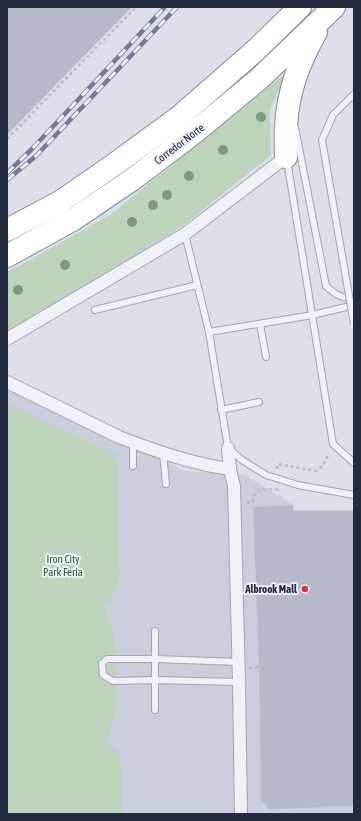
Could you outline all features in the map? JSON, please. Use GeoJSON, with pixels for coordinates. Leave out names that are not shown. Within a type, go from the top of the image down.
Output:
{"type":"FeatureCollection","features":[{"type":"Feature","properties":{"kind":"highway","name":"Corredor Norte"},"geometry":{"type":"LineString","coordinates":[[7,230],[60,202],[178,118],[257,49],[300,7]]}},
{"type":"Feature","properties":{"kind":"highway","name":"Corredor Norte"},"geometry":{"type":"LineString","coordinates":[[7,256],[80,214],[133,178],[195,132],[259,79],[330,11]]}},
{"type":"Feature","properties":{"kind":"highway"},"geometry":{"type":"LineString","coordinates":[[286,157],[286,127],[289,97],[297,71],[310,44],[330,11]]}},
{"type":"Feature","properties":{"kind":"street"},"geometry":{"type":"LineString","coordinates":[[7,339],[184,234],[286,157]]}},
{"type":"Feature","properties":{"kind":"street"},"geometry":{"type":"LineString","coordinates":[[7,382],[133,443],[199,463],[230,469]]}},
{"type":"Feature","properties":{"kind":"street"},"geometry":{"type":"LineString","coordinates":[[228,448],[230,469],[234,486],[239,662],[241,814]]}},
{"type":"Feature","properties":{"kind":"lane"},"geometry":{"type":"LineString","coordinates":[[354,94],[333,116],[322,140],[354,324]]}},
{"type":"Feature","properties":{"kind":"lane"},"geometry":{"type":"LineString","coordinates":[[289,97],[326,286],[341,297],[354,300]]}},
{"type":"Feature","properties":{"kind":"lane"},"geometry":{"type":"LineString","coordinates":[[286,157],[333,444],[354,463]]}},
{"type":"Feature","properties":{"kind":"lane"},"geometry":{"type":"LineString","coordinates":[[184,234],[209,332],[228,448],[242,460],[266,475],[298,485],[354,496]]}},
{"type":"Feature","properties":{"kind":"lane"},"geometry":{"type":"LineString","coordinates":[[95,310],[197,285]]}},
{"type":"Feature","properties":{"kind":"lane"},"geometry":{"type":"LineString","coordinates":[[209,332],[313,315],[354,305]]}},
{"type":"Feature","properties":{"kind":"lane"},"geometry":{"type":"LineString","coordinates":[[260,324],[266,357]]}},
{"type":"Feature","properties":{"kind":"lane"},"geometry":{"type":"LineString","coordinates":[[221,410],[259,402]]}},
{"type":"Feature","properties":{"kind":"lane"},"geometry":{"type":"LineString","coordinates":[[133,443],[133,466]]}},
{"type":"Feature","properties":{"kind":"lane"},"geometry":{"type":"LineString","coordinates":[[163,453],[166,484]]}},
{"type":"Feature","properties":{"kind":"lane"},"geometry":{"type":"LineString","coordinates":[[155,631],[155,710]]}},
{"type":"Feature","properties":{"kind":"lane"},"geometry":{"type":"LineString","coordinates":[[239,662],[107,659],[102,663],[102,675],[113,681],[155,680],[239,682]]}},
{"type":"Feature","properties":{"kind":"path"},"geometry":{"type":"LineString","coordinates":[[7,139],[136,7]]}},
{"type":"Feature","properties":{"kind":"path"},"geometry":{"type":"LineString","coordinates":[[273,489],[278,464],[316,471],[320,469],[326,461],[333,444]]}},
{"type":"Feature","properties":{"kind":"path"},"geometry":{"type":"LineString","coordinates":[[234,503],[253,502],[255,493],[261,490],[280,490]]}},
{"type":"Feature","properties":{"kind":"shaded area","name":"Albrook Mall"},"geometry":{"type":"Polygon","coordinates":[[[7,382],[133,443],[184,471],[245,475],[293,505],[294,510],[354,510],[354,814],[7,814],[7,382]]]}},
{"type":"Feature","properties":{"kind":"green space"},"geometry":{"type":"Polygon","coordinates":[[[287,72],[270,109],[271,155],[183,226],[87,285],[7,331],[7,272],[110,215],[287,72]]]}},
{"type":"Feature","properties":{"kind":"green space","name":"Iron City Park Feria"},"geometry":{"type":"Polygon","coordinates":[[[7,404],[117,455],[119,582],[110,600],[103,605],[112,629],[116,654],[116,707],[106,744],[115,749],[122,768],[122,814],[7,814],[7,404]]]}},
{"type":"Feature","properties":{"kind":"building"},"geometry":{"type":"Polygon","coordinates":[[[7,7],[132,7],[7,135],[7,7]]]}},
{"type":"Feature","properties":{"kind":"building","name":"Albrook Mall"},"geometry":{"type":"Polygon","coordinates":[[[293,505],[293,511],[354,511],[354,806],[269,809],[261,799],[259,667],[253,507],[293,505]]]}},
{"type":"Feature","properties":{"kind":"railway"},"geometry":{"type":"LineString","coordinates":[[7,173],[30,151],[165,7]]}},
{"type":"Feature","properties":{"kind":"railway"},"geometry":{"type":"LineString","coordinates":[[7,180],[36,156],[177,7]]}},
{"type":"Feature","properties":{"kind":"place","name":"Albrook Mall"},"geometry":{"type":"Point","coordinates":[305,589]}}]}
